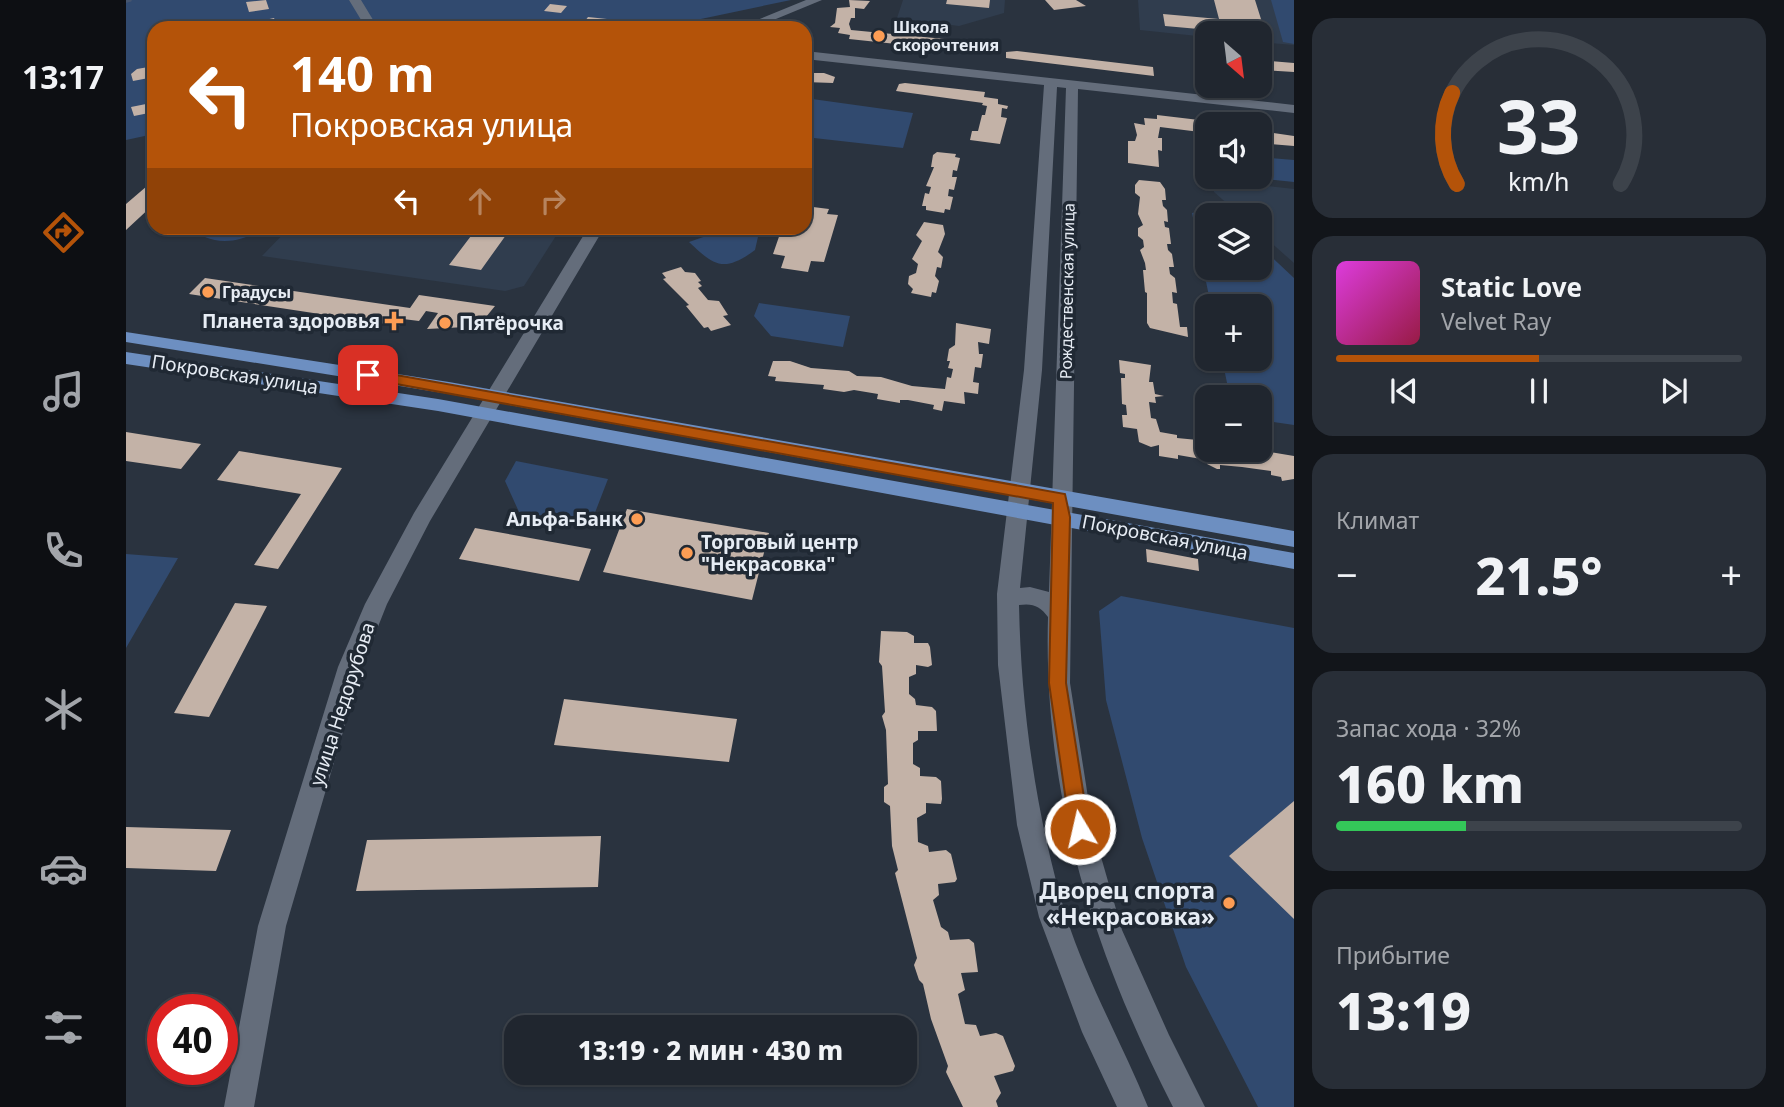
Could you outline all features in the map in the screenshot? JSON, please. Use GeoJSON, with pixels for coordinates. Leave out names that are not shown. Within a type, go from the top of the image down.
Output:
{"type":"FeatureCollection","features":[{"type":"Feature","properties":{"kind":"main road","name":"Покровская улица"},"geometry":{"type":"LineString","coordinates":[[126,337],[496,396],[1061,508],[1294,561]]}},
{"type":"Feature","properties":{"kind":"main road","name":"Покровская улица"},"geometry":{"type":"LineString","coordinates":[[126,358],[1019,500]]}},
{"type":"Feature","properties":{"kind":"main road","name":"Покровская улица"},"geometry":{"type":"LineString","coordinates":[[1061,508],[1294,539]]}},
{"type":"Feature","properties":{"kind":"street"},"geometry":{"type":"LineString","coordinates":[[355,0],[368,21]]}},
{"type":"Feature","properties":{"kind":"street"},"geometry":{"type":"LineString","coordinates":[[762,21],[816,0]]}},
{"type":"Feature","properties":{"kind":"street"},"geometry":{"type":"LineString","coordinates":[[812,56],[1294,109]]}},
{"type":"Feature","properties":{"kind":"street"},"geometry":{"type":"LineString","coordinates":[[1051,82],[1032,370],[1008,600],[1009,665],[1030,825],[1053,917],[1097,1032],[1133,1107]]}},
{"type":"Feature","properties":{"kind":"street","name":"Рождественская улица"},"geometry":{"type":"LineString","coordinates":[[1072,84],[1058,683],[1080,829],[1109,931],[1158,1046],[1190,1107]]}},
{"type":"Feature","properties":{"kind":"street","name":"улица Недорубова"},"geometry":{"type":"LineString","coordinates":[[239,1107],[272,926],[350,667],[376,604],[421,519],[592,235]]}},
{"type":"Feature","properties":{"kind":"street"},"geometry":{"type":"LineString","coordinates":[[1032,370],[1066,374]]}},
{"type":"Feature","properties":{"kind":"street"},"geometry":{"type":"LineString","coordinates":[[1008,600],[1030,594],[1044,597],[1059,615]]}},
{"type":"Feature","properties":{"kind":"shaded area"},"geometry":{"type":"Polygon","coordinates":[[[126,0],[791,0],[691,21],[147,21],[147,136],[126,140],[126,0]]]}},
{"type":"Feature","properties":{"kind":"shaded area"},"geometry":{"type":"Polygon","coordinates":[[[903,0],[1005,0],[1004,13],[959,26],[897,18],[903,0]]]}},
{"type":"Feature","properties":{"kind":"shaded area"},"geometry":{"type":"Polygon","coordinates":[[[1138,0],[1294,0],[1294,45],[1272,43],[1272,21],[1195,21],[1195,36],[1140,30],[1138,0]]]}},
{"type":"Feature","properties":{"kind":"shaded area"},"geometry":{"type":"Polygon","coordinates":[[[1271,0],[1294,0],[1294,44],[1283,42],[1271,0]]]}},
{"type":"Feature","properties":{"kind":"shaded area"},"geometry":{"type":"Polygon","coordinates":[[[812,99],[913,113],[903,148],[812,138],[812,99]]]}},
{"type":"Feature","properties":{"kind":"shaded area"},"geometry":{"type":"Polygon","coordinates":[[[1272,158],[1294,160],[1294,182],[1272,180],[1272,158]]]}},
{"type":"Feature","properties":{"kind":"shaded area"},"geometry":{"type":"Polygon","coordinates":[[[1272,187],[1294,189],[1294,263],[1272,244],[1272,203],[1226,203],[1214,189],[1272,189],[1272,187]]]}},
{"type":"Feature","properties":{"kind":"shaded area"},"geometry":{"type":"Polygon","coordinates":[[[204,235],[251,235],[227,241],[204,235]]]}},
{"type":"Feature","properties":{"kind":"shaded area"},"geometry":{"type":"Polygon","coordinates":[[[282,235],[557,235],[524,286],[505,291],[262,256],[282,235]]]}},
{"type":"Feature","properties":{"kind":"shaded area"},"geometry":{"type":"Polygon","coordinates":[[[709,235],[758,235],[755,250],[727,264],[720,264],[706,257],[689,242],[709,235]]]}},
{"type":"Feature","properties":{"kind":"shaded area"},"geometry":{"type":"Polygon","coordinates":[[[1272,257],[1294,278],[1294,425],[1272,422],[1272,385],[1227,385],[1225,371],[1272,371],[1272,294],[1209,294],[1206,280],[1272,280],[1272,257]]]}},
{"type":"Feature","properties":{"kind":"shaded area"},"geometry":{"type":"Polygon","coordinates":[[[759,303],[850,316],[843,347],[771,336],[754,316],[759,303]]]}},
{"type":"Feature","properties":{"kind":"shaded area"},"geometry":{"type":"Polygon","coordinates":[[[516,461],[608,479],[591,523],[519,512],[505,481],[516,461]]]}},
{"type":"Feature","properties":{"kind":"shaded area"},"geometry":{"type":"Polygon","coordinates":[[[126,554],[178,558],[126,648],[126,554]]]}},
{"type":"Feature","properties":{"kind":"shaded area","name":"Дворец спорта «Некрасовка»"},"geometry":{"type":"Polygon","coordinates":[[[1121,596],[1294,628],[1294,1107],[1258,1107],[1186,967],[1142,838],[1106,700],[1099,611],[1121,596]]]}},
{"type":"Feature","properties":{"kind":"building"},"geometry":{"type":"Polygon","coordinates":[[[266,0],[269,9],[249,12],[246,2],[266,0]]]}},
{"type":"Feature","properties":{"kind":"building"},"geometry":{"type":"Polygon","coordinates":[[[849,0],[870,1],[864,9],[855,8],[855,18],[851,18],[849,24],[851,30],[955,40],[953,50],[849,39],[850,35],[838,33],[840,28],[830,27],[835,23],[837,8],[850,7],[849,0]]]}},
{"type":"Feature","properties":{"kind":"building"},"geometry":{"type":"Polygon","coordinates":[[[947,0],[990,0],[989,8],[946,4],[947,0]]]}},
{"type":"Feature","properties":{"kind":"building"},"geometry":{"type":"Polygon","coordinates":[[[1045,0],[1076,0],[1086,6],[1054,10],[1045,0]]]}},
{"type":"Feature","properties":{"kind":"building"},"geometry":{"type":"Polygon","coordinates":[[[1214,0],[1255,0],[1262,21],[1195,21],[1195,29],[1165,26],[1163,14],[1219,19],[1214,0]]]}},
{"type":"Feature","properties":{"kind":"building"},"geometry":{"type":"Polygon","coordinates":[[[550,4],[567,6],[561,13],[544,11],[550,4]]]}},
{"type":"Feature","properties":{"kind":"building"},"geometry":{"type":"Polygon","coordinates":[[[588,17],[607,19],[606,21],[585,21],[588,17]]]}},
{"type":"Feature","properties":{"kind":"building"},"geometry":{"type":"Polygon","coordinates":[[[1017,51],[1153,67],[1154,76],[1006,58],[1006,52],[1017,51]]]}},
{"type":"Feature","properties":{"kind":"building"},"geometry":{"type":"Polygon","coordinates":[[[1272,61],[1294,63],[1294,72],[1272,71],[1272,61]]]}},
{"type":"Feature","properties":{"kind":"building"},"geometry":{"type":"Polygon","coordinates":[[[147,67],[147,78],[133,81],[131,74],[137,69],[147,67]]]}},
{"type":"Feature","properties":{"kind":"building"},"geometry":{"type":"Polygon","coordinates":[[[812,73],[835,77],[833,83],[812,82],[812,73]]]}},
{"type":"Feature","properties":{"kind":"building"},"geometry":{"type":"Polygon","coordinates":[[[899,84],[985,92],[984,97],[998,99],[998,104],[1008,106],[1007,109],[1002,108],[1001,117],[1007,118],[1000,144],[970,140],[972,131],[978,131],[982,115],[985,115],[987,106],[982,105],[983,103],[896,91],[899,84]]]}},
{"type":"Feature","properties":{"kind":"building"},"geometry":{"type":"Polygon","coordinates":[[[146,104],[147,113],[134,116],[131,107],[146,104]]]}},
{"type":"Feature","properties":{"kind":"building"},"geometry":{"type":"Polygon","coordinates":[[[1157,115],[1195,120],[1195,131],[1160,127],[1158,138],[1162,138],[1162,151],[1158,150],[1159,167],[1128,163],[1128,141],[1135,141],[1137,135],[1134,123],[1145,125],[1144,118],[1157,119],[1157,115]]]}},
{"type":"Feature","properties":{"kind":"building"},"geometry":{"type":"Polygon","coordinates":[[[1272,133],[1294,136],[1294,146],[1272,144],[1272,133]]]}},
{"type":"Feature","properties":{"kind":"building"},"geometry":{"type":"Polygon","coordinates":[[[937,152],[956,154],[955,157],[960,158],[957,171],[953,170],[952,177],[957,177],[954,190],[949,189],[948,196],[953,197],[950,210],[945,209],[944,213],[926,210],[926,206],[922,206],[925,193],[929,194],[931,187],[926,186],[934,167],[931,167],[933,155],[937,152]]]}},
{"type":"Feature","properties":{"kind":"building"},"geometry":{"type":"Polygon","coordinates":[[[1139,180],[1160,182],[1165,189],[1166,200],[1162,200],[1167,210],[1168,222],[1164,221],[1165,227],[1169,228],[1171,244],[1167,244],[1174,267],[1169,267],[1170,274],[1175,278],[1177,293],[1172,292],[1173,303],[1177,304],[1180,327],[1187,327],[1188,337],[1150,328],[1147,323],[1147,293],[1143,270],[1146,270],[1140,250],[1144,247],[1143,240],[1138,236],[1138,228],[1143,225],[1138,214],[1140,197],[1135,193],[1135,185],[1139,180]]]}},
{"type":"Feature","properties":{"kind":"building"},"geometry":{"type":"Polygon","coordinates":[[[147,186],[147,210],[126,230],[126,204],[147,186]]]}},
{"type":"Feature","properties":{"kind":"building"},"geometry":{"type":"Polygon","coordinates":[[[812,207],[829,209],[827,214],[838,215],[824,262],[811,261],[808,272],[781,268],[785,256],[773,254],[780,235],[812,235],[812,207]]]}},
{"type":"Feature","properties":{"kind":"building"},"geometry":{"type":"Polygon","coordinates":[[[924,222],[943,225],[945,234],[938,252],[943,257],[941,268],[937,267],[935,276],[939,281],[936,293],[932,292],[931,297],[911,293],[913,289],[908,284],[909,276],[916,273],[918,264],[912,259],[922,241],[916,235],[924,222]]]}},
{"type":"Feature","properties":{"kind":"building"},"geometry":{"type":"Polygon","coordinates":[[[472,235],[506,235],[481,270],[449,265],[472,235]]]}},
{"type":"Feature","properties":{"kind":"building"},"geometry":{"type":"Polygon","coordinates":[[[681,267],[685,272],[695,273],[702,286],[698,288],[708,300],[719,301],[728,315],[723,316],[731,325],[711,331],[708,327],[704,328],[686,306],[689,305],[663,279],[666,278],[662,273],[681,267]]]}},
{"type":"Feature","properties":{"kind":"building"},"geometry":{"type":"Polygon","coordinates":[[[205,278],[410,308],[419,295],[495,306],[486,317],[466,327],[427,329],[438,313],[426,311],[419,321],[403,319],[399,326],[189,294],[205,278]]]}},
{"type":"Feature","properties":{"kind":"building"},"geometry":{"type":"Polygon","coordinates":[[[956,323],[991,329],[989,344],[978,342],[979,354],[983,354],[981,368],[975,367],[973,382],[979,383],[978,394],[964,392],[965,404],[944,401],[942,411],[933,409],[934,405],[908,400],[900,400],[900,403],[877,399],[878,394],[823,389],[824,385],[775,381],[776,377],[768,376],[773,361],[790,361],[811,368],[849,371],[857,376],[881,377],[912,386],[945,389],[947,377],[951,378],[953,369],[948,368],[950,361],[947,361],[949,349],[955,345],[956,323]]]}},
{"type":"Feature","properties":{"kind":"building"},"geometry":{"type":"Polygon","coordinates":[[[1119,360],[1151,365],[1149,382],[1153,382],[1155,394],[1164,396],[1155,397],[1156,403],[1149,402],[1151,418],[1156,419],[1160,432],[1177,435],[1177,438],[1195,440],[1195,458],[1159,456],[1159,445],[1151,447],[1139,442],[1137,429],[1123,427],[1122,415],[1127,415],[1126,405],[1122,404],[1121,378],[1125,378],[1125,374],[1120,373],[1119,360]]]}},
{"type":"Feature","properties":{"kind":"building"},"geometry":{"type":"Polygon","coordinates":[[[126,432],[201,444],[181,469],[126,461],[126,432]]]}},
{"type":"Feature","properties":{"kind":"building"},"geometry":{"type":"Polygon","coordinates":[[[239,451],[342,468],[278,569],[254,565],[301,494],[217,480],[239,451]]]}},
{"type":"Feature","properties":{"kind":"building"},"geometry":{"type":"Polygon","coordinates":[[[1272,452],[1294,456],[1294,479],[1282,481],[1281,477],[1271,475],[1271,471],[1220,465],[1220,469],[1217,469],[1207,464],[1272,462],[1272,452]]]}},
{"type":"Feature","properties":{"kind":"building","name":"Торговый центр \"Некрасовка\""},"geometry":{"type":"Polygon","coordinates":[[[627,509],[769,533],[752,600],[603,572],[627,509]]]}},
{"type":"Feature","properties":{"kind":"building"},"geometry":{"type":"Polygon","coordinates":[[[475,528],[591,549],[579,581],[459,559],[475,528]]]}},
{"type":"Feature","properties":{"kind":"building"},"geometry":{"type":"Polygon","coordinates":[[[1146,549],[1198,559],[1199,571],[1147,562],[1146,549]]]}},
{"type":"Feature","properties":{"kind":"building"},"geometry":{"type":"Polygon","coordinates":[[[235,603],[267,606],[209,717],[174,713],[235,603]]]}},
{"type":"Feature","properties":{"kind":"building"},"geometry":{"type":"Polygon","coordinates":[[[881,631],[907,632],[914,636],[914,643],[928,643],[930,647],[932,665],[916,665],[916,674],[909,677],[909,694],[915,699],[916,705],[932,707],[936,711],[937,731],[918,731],[918,740],[913,743],[913,764],[920,768],[920,776],[936,777],[941,781],[942,799],[941,804],[926,803],[926,813],[917,818],[918,842],[928,846],[929,852],[946,850],[951,854],[957,879],[955,882],[938,884],[939,895],[933,900],[941,927],[948,932],[950,940],[969,939],[974,943],[978,972],[961,973],[965,990],[958,994],[965,1024],[976,1025],[980,1036],[996,1033],[1003,1036],[1015,1066],[1013,1071],[994,1076],[1001,1093],[996,1101],[998,1107],[963,1107],[946,1072],[948,1066],[931,1019],[923,984],[914,965],[917,958],[895,873],[898,870],[892,846],[890,806],[884,802],[884,787],[888,784],[886,730],[882,716],[885,712],[882,666],[879,662],[881,631]]]}},
{"type":"Feature","properties":{"kind":"building"},"geometry":{"type":"Polygon","coordinates":[[[564,699],[737,719],[729,762],[554,745],[564,699]]]}},
{"type":"Feature","properties":{"kind":"building"},"geometry":{"type":"Polygon","coordinates":[[[1294,801],[1294,919],[1229,856],[1294,801]]]}},
{"type":"Feature","properties":{"kind":"building"},"geometry":{"type":"Polygon","coordinates":[[[126,827],[231,830],[216,871],[126,868],[126,827]]]}},
{"type":"Feature","properties":{"kind":"building"},"geometry":{"type":"Polygon","coordinates":[[[601,836],[598,887],[356,891],[367,840],[601,836]]]}},
{"type":"Feature","properties":{"kind":"waterway"},"geometry":{"type":"LineString","coordinates":[[126,1],[130,0]]}},
{"type":"Feature","properties":{"kind":"place","name":"Школа скорочтения"},"geometry":{"type":"Point","coordinates":[879,36]}},
{"type":"Feature","properties":{"kind":"place","name":"Градусы"},"geometry":{"type":"Point","coordinates":[208,292]}},
{"type":"Feature","properties":{"kind":"place","name":"Планета здоровья"},"geometry":{"type":"Point","coordinates":[394,321]}},
{"type":"Feature","properties":{"kind":"place","name":"Пятёрочка"},"geometry":{"type":"Point","coordinates":[445,323]}},
{"type":"Feature","properties":{"kind":"place","name":"Альфа-Банк"},"geometry":{"type":"Point","coordinates":[637,519]}},
{"type":"Feature","properties":{"kind":"place","name":"Торговый центр \"Некрасовка\""},"geometry":{"type":"Point","coordinates":[687,553]}},
{"type":"Feature","properties":{"kind":"place","name":"Дворец спорта «Некрасовка»"},"geometry":{"type":"Point","coordinates":[1229,903]}},
{"type":"Feature","properties":{"kind":"route"},"geometry":{"type":"LineString","coordinates":[[368,375],[1060,498],[1062,517],[1058,683],[1080,829]]}}]}
